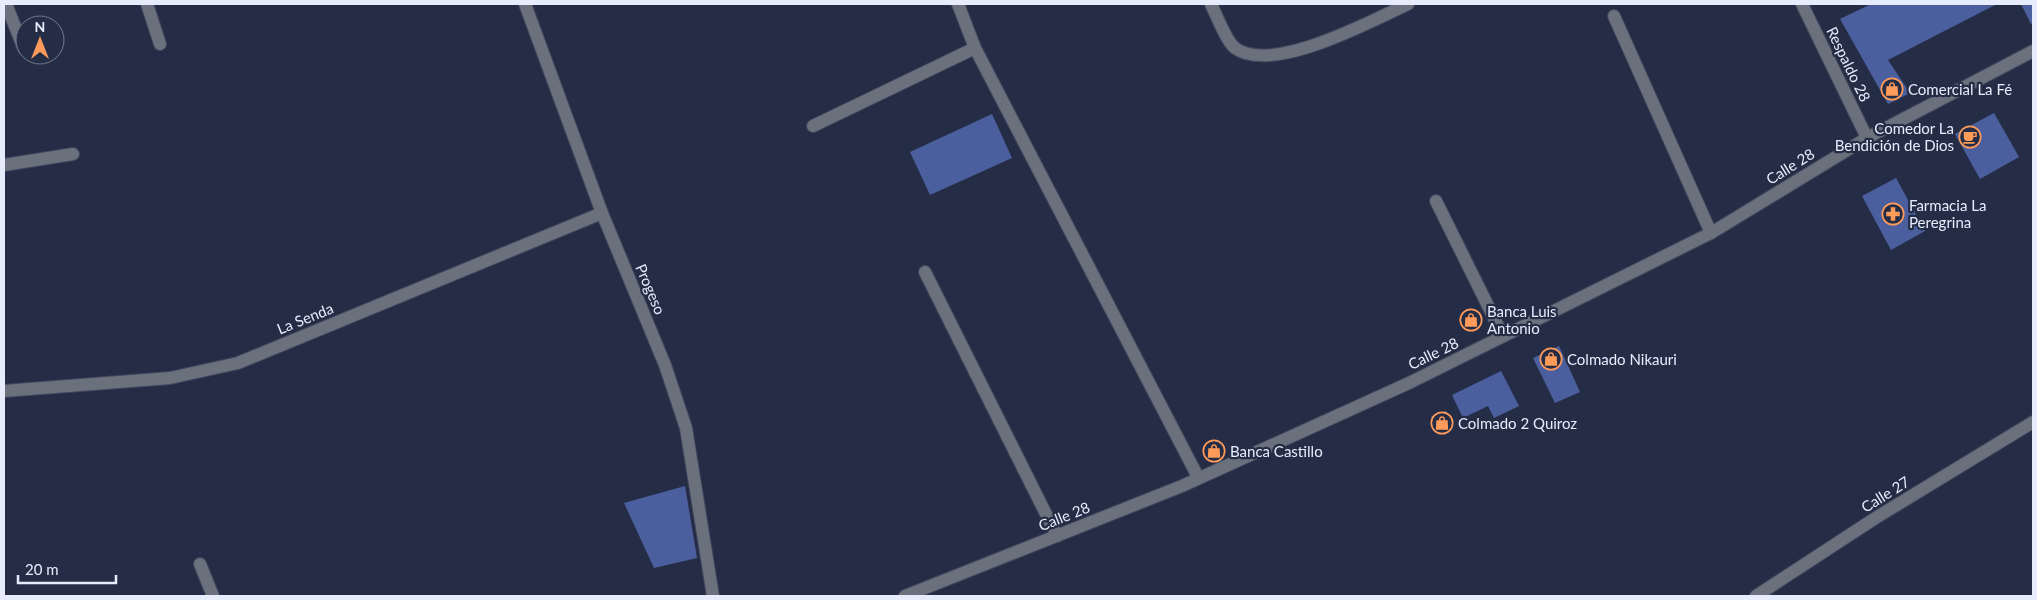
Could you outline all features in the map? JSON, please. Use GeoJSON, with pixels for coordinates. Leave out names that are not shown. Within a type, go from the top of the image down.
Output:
{"type":"FeatureCollection","features":[{"type":"Feature","properties":{"kind":"street"},"geometry":{"type":"LineString","coordinates":[[6,4],[15,27]]}},
{"type":"Feature","properties":{"kind":"street"},"geometry":{"type":"LineString","coordinates":[[147,4],[160,44]]}},
{"type":"Feature","properties":{"kind":"street","name":"Progeso"},"geometry":{"type":"LineString","coordinates":[[525,4],[602,213],[665,365],[686,428],[713,596]]}},
{"type":"Feature","properties":{"kind":"street"},"geometry":{"type":"LineString","coordinates":[[958,4],[975,48],[1198,477]]}},
{"type":"Feature","properties":{"kind":"street"},"geometry":{"type":"LineString","coordinates":[[1211,4],[1233,46],[1247,55],[1266,56],[1317,46],[1408,4]]}},
{"type":"Feature","properties":{"kind":"street","name":"Respaldo 28"},"geometry":{"type":"LineString","coordinates":[[1802,4],[1867,138]]}},
{"type":"Feature","properties":{"kind":"street"},"geometry":{"type":"LineString","coordinates":[[1614,16],[1711,233]]}},
{"type":"Feature","properties":{"kind":"street"},"geometry":{"type":"LineString","coordinates":[[813,126],[975,48]]}},
{"type":"Feature","properties":{"kind":"street","name":"Calle 28"},"geometry":{"type":"LineString","coordinates":[[905,596],[1057,536],[1198,477],[1409,382],[1711,233],[1867,138],[2033,51]]}},
{"type":"Feature","properties":{"kind":"street"},"geometry":{"type":"LineString","coordinates":[[4,165],[73,154]]}},
{"type":"Feature","properties":{"kind":"street"},"geometry":{"type":"LineString","coordinates":[[1436,201],[1503,336]]}},
{"type":"Feature","properties":{"kind":"street","name":"La Senda"},"geometry":{"type":"LineString","coordinates":[[4,391],[170,378],[238,363],[602,213]]}},
{"type":"Feature","properties":{"kind":"street"},"geometry":{"type":"LineString","coordinates":[[925,272],[1057,536]]}},
{"type":"Feature","properties":{"kind":"street","name":"Calle 27"},"geometry":{"type":"LineString","coordinates":[[1756,596],[1877,517],[2033,422]]}},
{"type":"Feature","properties":{"kind":"street"},"geometry":{"type":"LineString","coordinates":[[200,564],[213,596]]}},
{"type":"Feature","properties":{"kind":"building"},"geometry":{"type":"Polygon","coordinates":[[[1871,4],[1997,4],[1888,60],[1910,93],[1888,104],[1840,19],[1871,4]]]}},
{"type":"Feature","properties":{"kind":"building"},"geometry":{"type":"Polygon","coordinates":[[[2021,4],[2033,4],[2033,23],[2031,24],[2021,4]]]}},
{"type":"Feature","properties":{"kind":"building"},"geometry":{"type":"Polygon","coordinates":[[[1994,113],[2019,157],[1980,179],[1955,134],[1994,113]]]}},
{"type":"Feature","properties":{"kind":"building"},"geometry":{"type":"Polygon","coordinates":[[[992,114],[1012,158],[930,195],[910,152],[992,114]]]}},
{"type":"Feature","properties":{"kind":"building","name":"Farmacia La Peregrina"},"geometry":{"type":"Polygon","coordinates":[[[1896,178],[1925,231],[1891,250],[1862,196],[1896,178]]]}},
{"type":"Feature","properties":{"kind":"building","name":"Banca Luis Antonio"},"geometry":{"type":"Polygon","coordinates":[[[1472,313],[1477,324],[1470,327],[1464,315],[1472,313]]]}},
{"type":"Feature","properties":{"kind":"building"},"geometry":{"type":"Polygon","coordinates":[[[1559,346],[1580,392],[1555,403],[1533,358],[1559,346]]]}},
{"type":"Feature","properties":{"kind":"building"},"geometry":{"type":"Polygon","coordinates":[[[1501,371],[1519,406],[1494,418],[1488,406],[1463,418],[1452,395],[1501,371]]]}},
{"type":"Feature","properties":{"kind":"building","name":"Colmado 2 Quiroz"},"geometry":{"type":"Polygon","coordinates":[[[1446,411],[1453,428],[1438,434],[1431,417],[1446,411]]]}},
{"type":"Feature","properties":{"kind":"building","name":"Banca Castillo"},"geometry":{"type":"Polygon","coordinates":[[[1218,445],[1221,452],[1210,457],[1207,450],[1218,445]]]}},
{"type":"Feature","properties":{"kind":"building"},"geometry":{"type":"Polygon","coordinates":[[[685,486],[697,558],[654,568],[624,503],[685,486]]]}},
{"type":"Feature","properties":{"kind":"place","name":"Comercial La Fé"},"geometry":{"type":"Point","coordinates":[1892,89]}},
{"type":"Feature","properties":{"kind":"place","name":"Comedor La Bendición de Dios"},"geometry":{"type":"Point","coordinates":[1970,137]}},
{"type":"Feature","properties":{"kind":"place","name":"Farmacia La Peregrina"},"geometry":{"type":"Point","coordinates":[1893,214]}},
{"type":"Feature","properties":{"kind":"place","name":"Banca Luis Antonio"},"geometry":{"type":"Point","coordinates":[1471,320]}},
{"type":"Feature","properties":{"kind":"place","name":"Colmado Nikauri"},"geometry":{"type":"Point","coordinates":[1551,359]}},
{"type":"Feature","properties":{"kind":"place","name":"Colmado 2 Quiroz"},"geometry":{"type":"Point","coordinates":[1442,423]}},
{"type":"Feature","properties":{"kind":"place","name":"Banca Castillo"},"geometry":{"type":"Point","coordinates":[1214,451]}}]}
